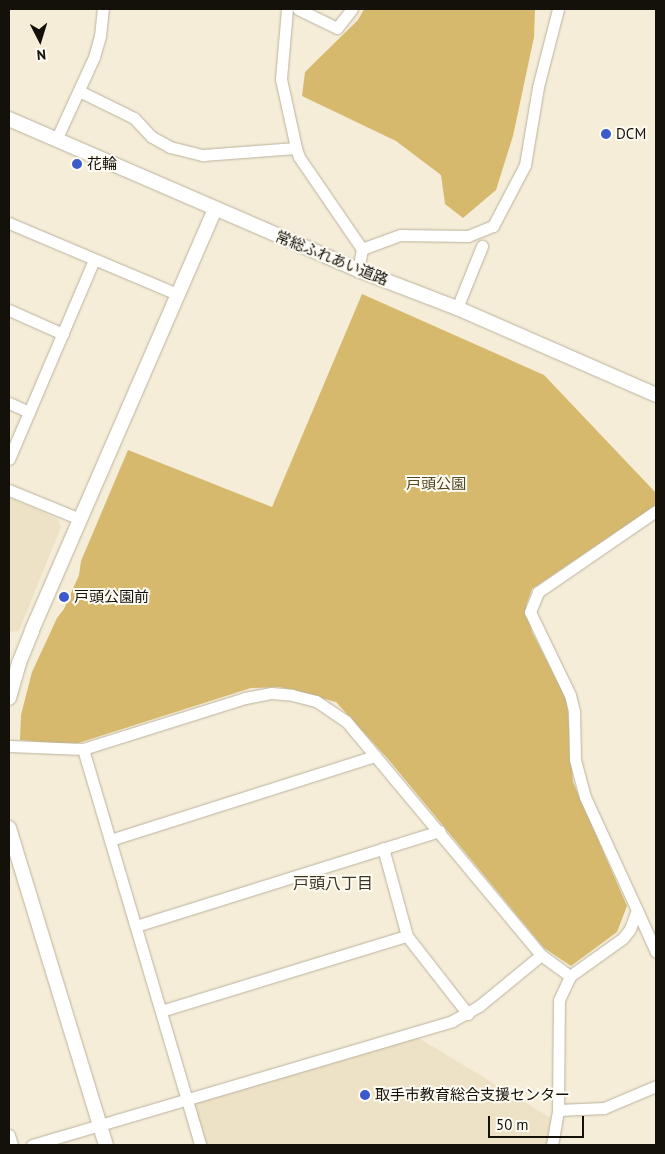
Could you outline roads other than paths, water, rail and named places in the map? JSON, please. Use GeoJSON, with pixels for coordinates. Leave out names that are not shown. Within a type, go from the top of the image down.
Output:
{"type":"FeatureCollection","features":[{"type":"Feature","properties":{"kind":"street"},"geometry":{"type":"LineString","coordinates":[[56,140],[94,58],[100,36],[103,9]]}},
{"type":"Feature","properties":{"kind":"street"},"geometry":{"type":"LineString","coordinates":[[287,9],[281,79],[296,148],[299,157],[362,249],[358,270]]}},
{"type":"Feature","properties":{"kind":"street"},"geometry":{"type":"LineString","coordinates":[[298,9],[337,28],[352,9]]}},
{"type":"Feature","properties":{"kind":"street"},"geometry":{"type":"LineString","coordinates":[[362,249],[400,235],[468,236],[492,226],[526,165],[538,87],[558,9]]}},
{"type":"Feature","properties":{"kind":"street"},"geometry":{"type":"LineString","coordinates":[[79,91],[134,118],[152,137],[170,147],[203,155],[296,148]]}},
{"type":"Feature","properties":{"kind":"street","name":"常総ふれあい道路"},"geometry":{"type":"LineString","coordinates":[[9,119],[358,270],[457,308],[656,396]]}},
{"type":"Feature","properties":{"kind":"street"},"geometry":{"type":"LineString","coordinates":[[9,698],[18,663],[176,294],[215,209]]}},
{"type":"Feature","properties":{"kind":"street"},"geometry":{"type":"LineString","coordinates":[[9,223],[176,294]]}},
{"type":"Feature","properties":{"kind":"street"},"geometry":{"type":"LineString","coordinates":[[457,308],[482,246]]}},
{"type":"Feature","properties":{"kind":"street"},"geometry":{"type":"LineString","coordinates":[[9,459],[94,260]]}},
{"type":"Feature","properties":{"kind":"street"},"geometry":{"type":"LineString","coordinates":[[9,310],[63,334]]}},
{"type":"Feature","properties":{"kind":"street"},"geometry":{"type":"LineString","coordinates":[[9,403],[29,412]]}},
{"type":"Feature","properties":{"kind":"street"},"geometry":{"type":"LineString","coordinates":[[9,490],[80,519]]}},
{"type":"Feature","properties":{"kind":"street"},"geometry":{"type":"LineString","coordinates":[[656,511],[538,592],[530,612],[570,695],[574,711],[575,759],[585,797],[656,952]]}},
{"type":"Feature","properties":{"kind":"street"},"geometry":{"type":"LineString","coordinates":[[9,746],[83,749],[245,698],[271,693],[316,701],[346,721],[541,955],[570,976]]}},
{"type":"Feature","properties":{"kind":"street"},"geometry":{"type":"LineString","coordinates":[[83,749],[200,1145]]}},
{"type":"Feature","properties":{"kind":"street"},"geometry":{"type":"LineString","coordinates":[[110,840],[375,756]]}},
{"type":"Feature","properties":{"kind":"street"},"geometry":{"type":"LineString","coordinates":[[9,828],[12,853],[106,1145]]}},
{"type":"Feature","properties":{"kind":"street"},"geometry":{"type":"LineString","coordinates":[[136,926],[439,831]]}},
{"type":"Feature","properties":{"kind":"street"},"geometry":{"type":"LineString","coordinates":[[383,848],[407,936],[468,1014]]}},
{"type":"Feature","properties":{"kind":"street"},"geometry":{"type":"LineString","coordinates":[[552,1145],[558,1110],[559,1000],[570,976],[623,938],[630,929],[637,910]]}},
{"type":"Feature","properties":{"kind":"street"},"geometry":{"type":"LineString","coordinates":[[161,1010],[407,936]]}},
{"type":"Feature","properties":{"kind":"street"},"geometry":{"type":"LineString","coordinates":[[32,1145],[443,1024],[468,1014],[541,955]]}},
{"type":"Feature","properties":{"kind":"street"},"geometry":{"type":"LineString","coordinates":[[558,1110],[604,1108],[656,1086]]}},
{"type":"Feature","properties":{"kind":"street"},"geometry":{"type":"LineString","coordinates":[[9,1136],[12,1145]]}},
{"type":"Feature","properties":{"kind":"place","name":"DCM"},"geometry":{"type":"Point","coordinates":[606,134]}},
{"type":"Feature","properties":{"kind":"place","name":"花輪"},"geometry":{"type":"Point","coordinates":[77,164]}},
{"type":"Feature","properties":{"kind":"place","name":"戸頭公園前"},"geometry":{"type":"Point","coordinates":[64,597]}},
{"type":"Feature","properties":{"kind":"place","name":"取手市教育総合支援センター"},"geometry":{"type":"Point","coordinates":[365,1095]}},
{"type":"Feature","properties":{"kind":"district","name":"戸頭八丁目"},"geometry":{"type":"Point","coordinates":[333,883]}},
{"type":"Feature","properties":{"kind":"park label","name":"戸頭公園"},"geometry":{"type":"Point","coordinates":[436,484]}}]}
